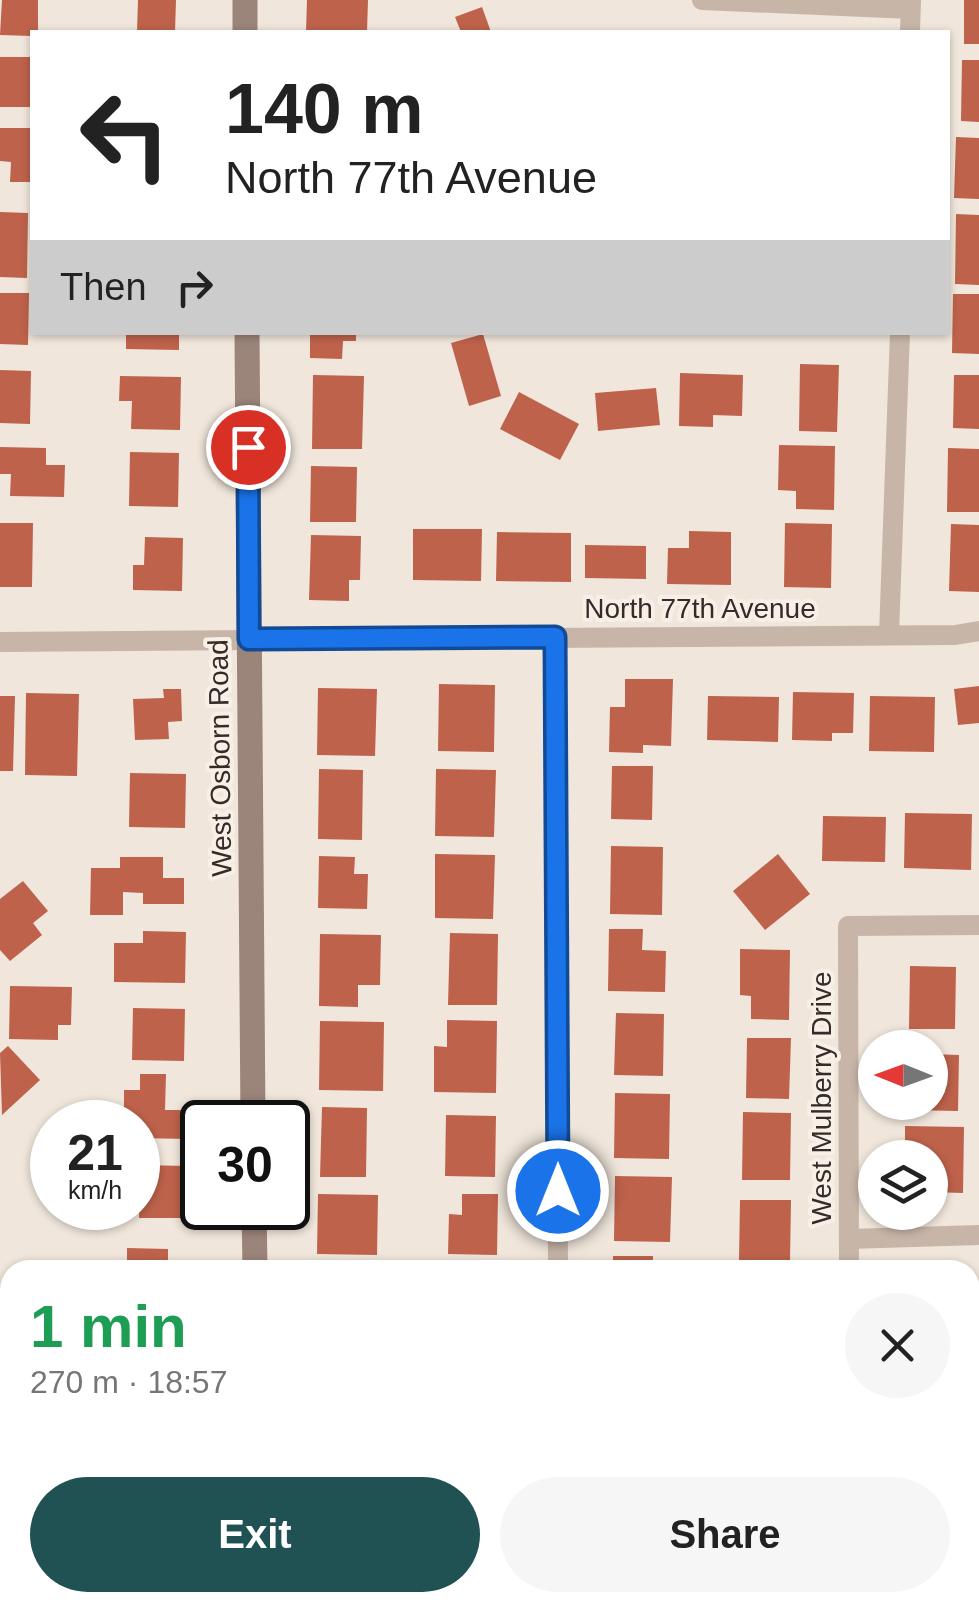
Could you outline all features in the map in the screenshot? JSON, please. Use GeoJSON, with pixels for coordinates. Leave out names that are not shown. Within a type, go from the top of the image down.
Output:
{"type":"FeatureCollection","features":[{"type":"Feature","properties":{"kind":"street"},"geometry":{"type":"LineString","coordinates":[[244,0],[245,30]]}},
{"type":"Feature","properties":{"kind":"street"},"geometry":{"type":"LineString","coordinates":[[702,0],[911,5],[910,30]]}},
{"type":"Feature","properties":{"kind":"street","name":"West Osborn Road"},"geometry":{"type":"LineString","coordinates":[[247,335],[254,1100]]}},
{"type":"Feature","properties":{"kind":"street"},"geometry":{"type":"LineString","coordinates":[[889,634],[900,335]]}},
{"type":"Feature","properties":{"kind":"street","name":"North 77th Avenue"},"geometry":{"type":"LineString","coordinates":[[0,642],[954,636],[979,631]]}},
{"type":"Feature","properties":{"kind":"street"},"geometry":{"type":"LineString","coordinates":[[555,637],[558,1260]]}},
{"type":"Feature","properties":{"kind":"street","name":"West Mulberry Drive"},"geometry":{"type":"LineString","coordinates":[[850,1260],[848,926],[979,925]]}},
{"type":"Feature","properties":{"kind":"street"},"geometry":{"type":"LineString","coordinates":[[254,1230],[255,1260]]}},
{"type":"Feature","properties":{"kind":"street"},"geometry":{"type":"LineString","coordinates":[[849,1238],[979,1235]]}},
{"type":"Feature","properties":{"kind":"building"},"geometry":{"type":"Polygon","coordinates":[[[2,0],[38,0],[38,30],[30,30],[30,36],[0,35],[2,0]]]}},
{"type":"Feature","properties":{"kind":"building"},"geometry":{"type":"Polygon","coordinates":[[[138,0],[176,0],[175,30],[137,30],[138,0]]]}},
{"type":"Feature","properties":{"kind":"building"},"geometry":{"type":"Polygon","coordinates":[[[307,0],[368,0],[367,30],[306,30],[307,0]]]}},
{"type":"Feature","properties":{"kind":"building"},"geometry":{"type":"Polygon","coordinates":[[[964,0],[979,0],[979,44],[964,44],[964,0]]]}},
{"type":"Feature","properties":{"kind":"building"},"geometry":{"type":"Polygon","coordinates":[[[482,7],[490,30],[460,30],[455,17],[482,7]]]}},
{"type":"Feature","properties":{"kind":"building"},"geometry":{"type":"Polygon","coordinates":[[[0,57],[30,57],[30,107],[0,107],[0,57]]]}},
{"type":"Feature","properties":{"kind":"building"},"geometry":{"type":"Polygon","coordinates":[[[962,60],[979,60],[979,122],[961,121],[962,60]]]}},
{"type":"Feature","properties":{"kind":"building"},"geometry":{"type":"Polygon","coordinates":[[[0,128],[30,128],[30,182],[10,182],[11,162],[0,161],[0,128]]]}},
{"type":"Feature","properties":{"kind":"building"},"geometry":{"type":"Polygon","coordinates":[[[956,137],[979,138],[979,199],[954,198],[956,137]]]}},
{"type":"Feature","properties":{"kind":"building"},"geometry":{"type":"Polygon","coordinates":[[[0,212],[28,213],[27,278],[0,277],[0,212]]]}},
{"type":"Feature","properties":{"kind":"building"},"geometry":{"type":"Polygon","coordinates":[[[956,214],[979,215],[979,285],[955,284],[956,214]]]}},
{"type":"Feature","properties":{"kind":"building"},"geometry":{"type":"Polygon","coordinates":[[[0,293],[29,293],[28,345],[0,344],[0,293]]]}},
{"type":"Feature","properties":{"kind":"building"},"geometry":{"type":"Polygon","coordinates":[[[953,294],[979,294],[979,354],[952,353],[953,294]]]}},
{"type":"Feature","properties":{"kind":"building"},"geometry":{"type":"Polygon","coordinates":[[[126,335],[179,335],[179,350],[126,349],[126,335]]]}},
{"type":"Feature","properties":{"kind":"building"},"geometry":{"type":"Polygon","coordinates":[[[310,335],[356,335],[356,341],[343,341],[342,359],[310,358],[310,335]]]}},
{"type":"Feature","properties":{"kind":"building"},"geometry":{"type":"Polygon","coordinates":[[[483,335],[501,396],[469,406],[451,343],[483,335]]]}},
{"type":"Feature","properties":{"kind":"building"},"geometry":{"type":"Polygon","coordinates":[[[800,364],[839,365],[837,432],[799,431],[800,364]]]}},
{"type":"Feature","properties":{"kind":"building"},"geometry":{"type":"Polygon","coordinates":[[[0,370],[31,371],[30,424],[0,423],[0,370]]]}},
{"type":"Feature","properties":{"kind":"building"},"geometry":{"type":"Polygon","coordinates":[[[680,373],[743,375],[742,416],[713,415],[713,427],[679,426],[680,373]]]}},
{"type":"Feature","properties":{"kind":"building"},"geometry":{"type":"Polygon","coordinates":[[[313,375],[364,376],[362,449],[312,449],[313,375]]]}},
{"type":"Feature","properties":{"kind":"building"},"geometry":{"type":"Polygon","coordinates":[[[954,375],[979,375],[979,429],[953,428],[954,375]]]}},
{"type":"Feature","properties":{"kind":"building"},"geometry":{"type":"Polygon","coordinates":[[[120,376],[181,377],[180,430],[131,429],[132,401],[119,401],[120,376]]]}},
{"type":"Feature","properties":{"kind":"building"},"geometry":{"type":"Polygon","coordinates":[[[656,388],[660,425],[598,431],[595,393],[656,388]]]}},
{"type":"Feature","properties":{"kind":"building"},"geometry":{"type":"Polygon","coordinates":[[[519,392],[579,424],[560,460],[500,429],[519,392]]]}},
{"type":"Feature","properties":{"kind":"building"},"geometry":{"type":"Polygon","coordinates":[[[779,445],[835,446],[834,510],[796,509],[796,491],[778,490],[779,445]]]}},
{"type":"Feature","properties":{"kind":"building"},"geometry":{"type":"Polygon","coordinates":[[[0,447],[46,448],[46,465],[65,465],[64,497],[10,496],[11,474],[0,474],[0,447]]]}},
{"type":"Feature","properties":{"kind":"building"},"geometry":{"type":"Polygon","coordinates":[[[948,448],[979,449],[979,512],[947,512],[948,448]]]}},
{"type":"Feature","properties":{"kind":"building"},"geometry":{"type":"Polygon","coordinates":[[[130,452],[179,453],[178,507],[129,506],[130,452]]]}},
{"type":"Feature","properties":{"kind":"building"},"geometry":{"type":"Polygon","coordinates":[[[311,466],[357,467],[356,522],[310,522],[311,466]]]}},
{"type":"Feature","properties":{"kind":"building"},"geometry":{"type":"Polygon","coordinates":[[[0,523],[33,523],[32,587],[0,587],[0,523]]]}},
{"type":"Feature","properties":{"kind":"building"},"geometry":{"type":"Polygon","coordinates":[[[785,523],[832,524],[831,588],[784,587],[785,523]]]}},
{"type":"Feature","properties":{"kind":"building"},"geometry":{"type":"Polygon","coordinates":[[[951,524],[979,525],[979,592],[949,591],[951,524]]]}},
{"type":"Feature","properties":{"kind":"building"},"geometry":{"type":"Polygon","coordinates":[[[413,529],[482,529],[481,581],[413,580],[413,529]]]}},
{"type":"Feature","properties":{"kind":"building"},"geometry":{"type":"Polygon","coordinates":[[[689,531],[731,532],[731,585],[667,584],[668,548],[689,548],[689,531]]]}},
{"type":"Feature","properties":{"kind":"building"},"geometry":{"type":"Polygon","coordinates":[[[497,532],[571,533],[571,582],[496,581],[497,532]]]}},
{"type":"Feature","properties":{"kind":"building"},"geometry":{"type":"Polygon","coordinates":[[[311,535],[361,536],[360,580],[349,580],[349,601],[309,600],[311,535]]]}},
{"type":"Feature","properties":{"kind":"building"},"geometry":{"type":"Polygon","coordinates":[[[145,537],[183,538],[182,591],[133,590],[133,565],[144,565],[145,537]]]}},
{"type":"Feature","properties":{"kind":"building"},"geometry":{"type":"Polygon","coordinates":[[[585,545],[646,546],[646,579],[585,578],[585,545]]]}},
{"type":"Feature","properties":{"kind":"building"},"geometry":{"type":"Polygon","coordinates":[[[625,679],[673,679],[671,746],[643,745],[643,753],[609,752],[610,707],[625,707],[625,679]]]}},
{"type":"Feature","properties":{"kind":"building"},"geometry":{"type":"Polygon","coordinates":[[[439,684],[495,685],[494,752],[438,751],[439,684]]]}},
{"type":"Feature","properties":{"kind":"building"},"geometry":{"type":"Polygon","coordinates":[[[979,686],[979,723],[958,725],[954,689],[979,686]]]}},
{"type":"Feature","properties":{"kind":"building"},"geometry":{"type":"Polygon","coordinates":[[[318,688],[377,689],[375,756],[317,755],[318,688]]]}},
{"type":"Feature","properties":{"kind":"building"},"geometry":{"type":"Polygon","coordinates":[[[163,689],[181,689],[182,721],[168,722],[169,739],[135,740],[133,699],[164,698],[163,689]]]}},
{"type":"Feature","properties":{"kind":"building"},"geometry":{"type":"Polygon","coordinates":[[[793,692],[854,693],[853,733],[832,733],[832,741],[792,740],[793,692]]]}},
{"type":"Feature","properties":{"kind":"building"},"geometry":{"type":"Polygon","coordinates":[[[26,693],[79,694],[77,776],[25,775],[26,693]]]}},
{"type":"Feature","properties":{"kind":"building"},"geometry":{"type":"Polygon","coordinates":[[[0,696],[15,696],[13,771],[0,771],[0,696]]]}},
{"type":"Feature","properties":{"kind":"building"},"geometry":{"type":"Polygon","coordinates":[[[708,696],[779,697],[778,742],[707,740],[708,696]]]}},
{"type":"Feature","properties":{"kind":"building"},"geometry":{"type":"Polygon","coordinates":[[[870,696],[935,697],[934,752],[869,751],[870,696]]]}},
{"type":"Feature","properties":{"kind":"building"},"geometry":{"type":"Polygon","coordinates":[[[612,766],[653,766],[652,820],[611,819],[612,766]]]}},
{"type":"Feature","properties":{"kind":"building"},"geometry":{"type":"Polygon","coordinates":[[[319,769],[363,770],[362,840],[318,839],[319,769]]]}},
{"type":"Feature","properties":{"kind":"building"},"geometry":{"type":"Polygon","coordinates":[[[436,769],[496,770],[494,837],[435,836],[436,769]]]}},
{"type":"Feature","properties":{"kind":"building"},"geometry":{"type":"Polygon","coordinates":[[[130,773],[186,774],[185,828],[129,827],[130,773]]]}},
{"type":"Feature","properties":{"kind":"building"},"geometry":{"type":"Polygon","coordinates":[[[905,813],[972,814],[971,870],[904,868],[905,813]]]}},
{"type":"Feature","properties":{"kind":"building"},"geometry":{"type":"Polygon","coordinates":[[[823,816],[886,817],[885,862],[822,861],[823,816]]]}},
{"type":"Feature","properties":{"kind":"building"},"geometry":{"type":"Polygon","coordinates":[[[611,846],[663,847],[662,915],[610,914],[611,846]]]}},
{"type":"Feature","properties":{"kind":"building"},"geometry":{"type":"Polygon","coordinates":[[[435,854],[495,855],[493,919],[435,918],[435,854]]]}},
{"type":"Feature","properties":{"kind":"building"},"geometry":{"type":"Polygon","coordinates":[[[778,854],[810,894],[765,930],[733,891],[778,854]]]}},
{"type":"Feature","properties":{"kind":"building"},"geometry":{"type":"Polygon","coordinates":[[[319,856],[355,857],[354,874],[368,874],[367,909],[318,908],[319,856]]]}},
{"type":"Feature","properties":{"kind":"building"},"geometry":{"type":"Polygon","coordinates":[[[120,857],[163,857],[163,878],[184,878],[184,904],[143,904],[143,893],[123,892],[123,915],[90,915],[91,868],[120,868],[120,857]]]}},
{"type":"Feature","properties":{"kind":"building"},"geometry":{"type":"Polygon","coordinates":[[[23,881],[48,911],[33,923],[42,935],[10,961],[0,950],[0,899],[23,881]]]}},
{"type":"Feature","properties":{"kind":"building"},"geometry":{"type":"Polygon","coordinates":[[[609,929],[643,929],[642,950],[666,951],[665,992],[608,991],[609,929]]]}},
{"type":"Feature","properties":{"kind":"building"},"geometry":{"type":"Polygon","coordinates":[[[143,931],[186,932],[185,983],[114,982],[114,943],[143,943],[143,931]]]}},
{"type":"Feature","properties":{"kind":"building"},"geometry":{"type":"Polygon","coordinates":[[[450,933],[498,934],[497,1005],[448,1005],[450,933]]]}},
{"type":"Feature","properties":{"kind":"building"},"geometry":{"type":"Polygon","coordinates":[[[320,934],[381,935],[380,985],[358,985],[358,1007],[319,1006],[320,934]]]}},
{"type":"Feature","properties":{"kind":"building"},"geometry":{"type":"Polygon","coordinates":[[[740,949],[790,950],[789,1020],[751,1019],[751,996],[740,995],[740,949]]]}},
{"type":"Feature","properties":{"kind":"building"},"geometry":{"type":"Polygon","coordinates":[[[910,966],[956,967],[955,1029],[909,1029],[910,966]]]}},
{"type":"Feature","properties":{"kind":"building"},"geometry":{"type":"Polygon","coordinates":[[[10,986],[72,987],[71,1025],[58,1025],[58,1040],[9,1039],[10,986]]]}},
{"type":"Feature","properties":{"kind":"building"},"geometry":{"type":"Polygon","coordinates":[[[133,1008],[185,1009],[184,1061],[132,1060],[133,1008]]]}},
{"type":"Feature","properties":{"kind":"building"},"geometry":{"type":"Polygon","coordinates":[[[616,1013],[664,1014],[663,1076],[614,1075],[616,1013]]]}},
{"type":"Feature","properties":{"kind":"building"},"geometry":{"type":"Polygon","coordinates":[[[447,1020],[497,1021],[496,1093],[434,1092],[434,1046],[447,1047],[447,1020]]]}},
{"type":"Feature","properties":{"kind":"building"},"geometry":{"type":"Polygon","coordinates":[[[320,1021],[384,1022],[383,1091],[319,1090],[320,1021]]]}},
{"type":"Feature","properties":{"kind":"building"},"geometry":{"type":"Polygon","coordinates":[[[747,1038],[791,1038],[789,1099],[746,1098],[747,1038]]]}},
{"type":"Feature","properties":{"kind":"building"},"geometry":{"type":"Polygon","coordinates":[[[8,1046],[40,1080],[2,1115],[0,1053],[8,1046]]]}},
{"type":"Feature","properties":{"kind":"building"},"geometry":{"type":"Polygon","coordinates":[[[948,1055],[959,1055],[958,1111],[948,1111],[948,1055]]]}},
{"type":"Feature","properties":{"kind":"building"},"geometry":{"type":"Polygon","coordinates":[[[140,1074],[166,1074],[165,1110],[180,1110],[180,1139],[160,1138],[160,1100],[124,1100],[124,1090],[140,1090],[140,1074]]]}},
{"type":"Feature","properties":{"kind":"building"},"geometry":{"type":"Polygon","coordinates":[[[615,1093],[670,1094],[669,1159],[614,1158],[615,1093]]]}},
{"type":"Feature","properties":{"kind":"building"},"geometry":{"type":"Polygon","coordinates":[[[322,1107],[367,1108],[366,1177],[320,1177],[322,1107]]]}},
{"type":"Feature","properties":{"kind":"building"},"geometry":{"type":"Polygon","coordinates":[[[743,1112],[791,1113],[790,1180],[742,1180],[743,1112]]]}},
{"type":"Feature","properties":{"kind":"building"},"geometry":{"type":"Polygon","coordinates":[[[446,1115],[496,1116],[495,1177],[445,1176],[446,1115]]]}},
{"type":"Feature","properties":{"kind":"building"},"geometry":{"type":"Polygon","coordinates":[[[905,1126],[964,1127],[963,1193],[948,1193],[948,1140],[905,1140],[905,1126]]]}},
{"type":"Feature","properties":{"kind":"building"},"geometry":{"type":"Polygon","coordinates":[[[160,1165],[180,1166],[180,1218],[160,1218],[160,1165]]]}},
{"type":"Feature","properties":{"kind":"building"},"geometry":{"type":"Polygon","coordinates":[[[615,1176],[672,1177],[670,1242],[614,1241],[615,1176]]]}},
{"type":"Feature","properties":{"kind":"building"},"geometry":{"type":"Polygon","coordinates":[[[318,1194],[378,1195],[377,1255],[317,1254],[318,1194]]]}},
{"type":"Feature","properties":{"kind":"building"},"geometry":{"type":"Polygon","coordinates":[[[462,1194],[498,1194],[497,1255],[448,1254],[449,1214],[462,1215],[462,1194]]]}},
{"type":"Feature","properties":{"kind":"building"},"geometry":{"type":"Polygon","coordinates":[[[740,1200],[791,1200],[790,1260],[739,1260],[740,1200]]]}},
{"type":"Feature","properties":{"kind":"building"},"geometry":{"type":"Polygon","coordinates":[[[127,1248],[168,1249],[168,1260],[127,1260],[127,1248]]]}},
{"type":"Feature","properties":{"kind":"building"},"geometry":{"type":"Polygon","coordinates":[[[613,1256],[653,1256],[653,1260],[613,1260],[613,1256]]]}},
{"type":"Feature","properties":{"kind":"route"},"geometry":{"type":"LineString","coordinates":[[248,447],[249,639],[555,637],[558,1191]]}}]}
